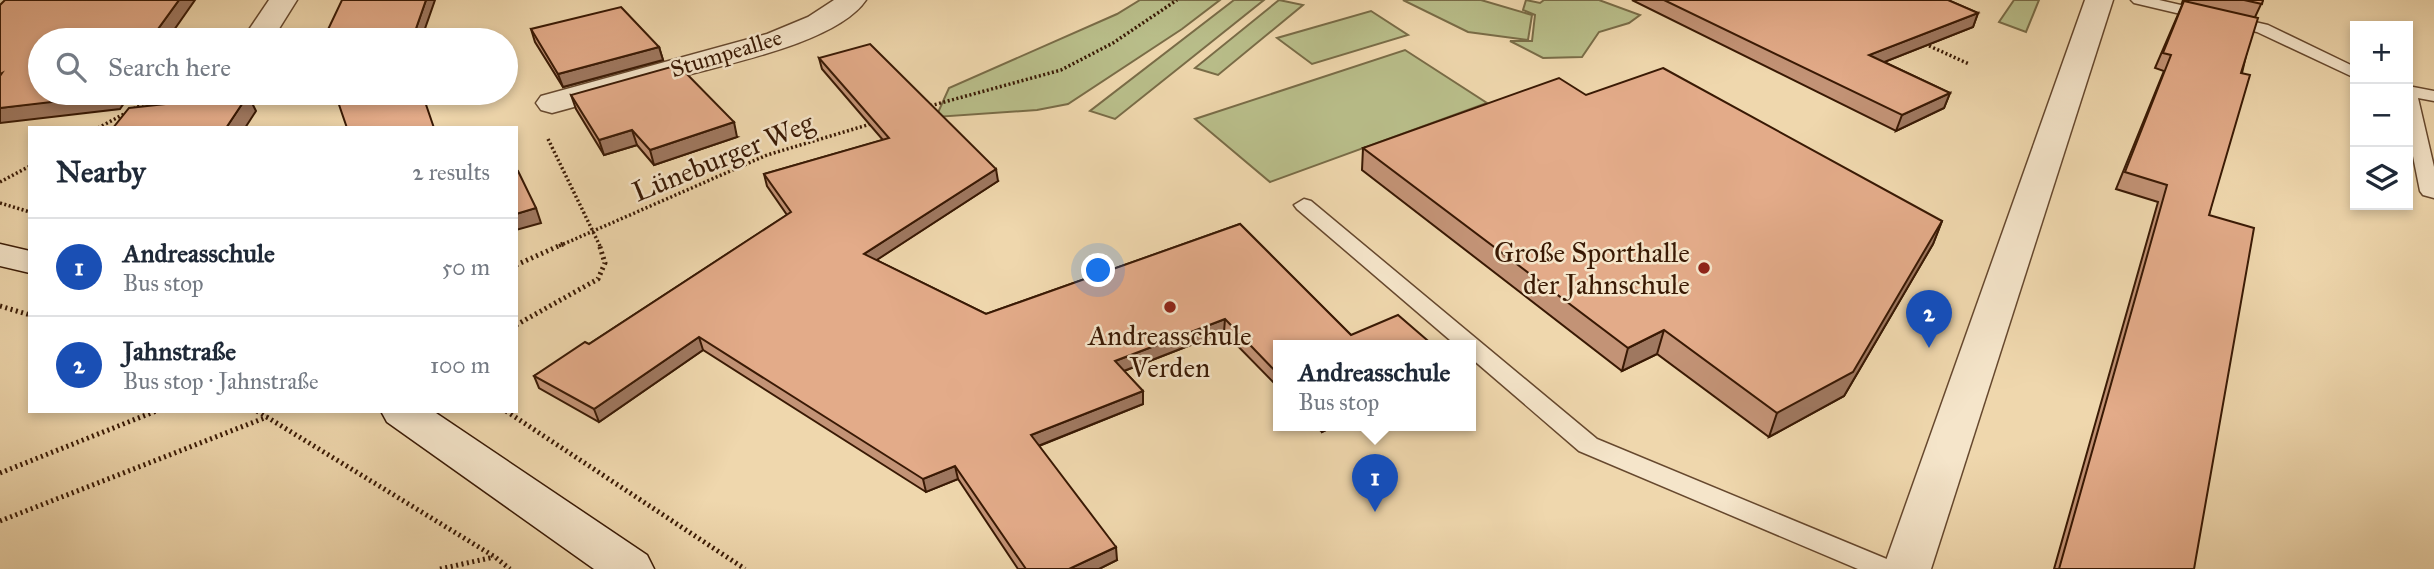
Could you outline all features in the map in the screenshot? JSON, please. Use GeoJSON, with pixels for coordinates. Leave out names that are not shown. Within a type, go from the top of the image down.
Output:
{"type":"FeatureCollection","features":[{"type":"Feature","properties":{"kind":"street"},"geometry":{"type":"LineString","coordinates":[[267,28],[283,0]]}},
{"type":"Feature","properties":{"kind":"street","name":"Stumpeallee"},"geometry":{"type":"LineString","coordinates":[[552,103],[743,50],[809,27],[838,13],[852,0]]}},
{"type":"Feature","properties":{"kind":"street"},"geometry":{"type":"LineString","coordinates":[[1907,569],[2099,0]]}},
{"type":"Feature","properties":{"kind":"street"},"geometry":{"type":"LineString","coordinates":[[0,255],[28,262]]}},
{"type":"Feature","properties":{"kind":"street"},"geometry":{"type":"LineString","coordinates":[[405,413],[630,569]]}},
{"type":"Feature","properties":{"kind":"lane"},"geometry":{"type":"LineString","coordinates":[[2140,0],[2262,28],[2350,71]]}},
{"type":"Feature","properties":{"kind":"lane"},"geometry":{"type":"LineString","coordinates":[[2413,92],[2434,96]]}},
{"type":"Feature","properties":{"kind":"lane"},"geometry":{"type":"LineString","coordinates":[[2413,114],[2430,191],[2434,192]]}},
{"type":"Feature","properties":{"kind":"lane"},"geometry":{"type":"LineString","coordinates":[[1304,205],[1464,340]]}},
{"type":"Feature","properties":{"kind":"lane"},"geometry":{"type":"LineString","coordinates":[[1476,350],[1588,445],[1885,569]]}},
{"type":"Feature","properties":{"kind":"path"},"geometry":{"type":"LineString","coordinates":[[919,109],[1062,70],[1113,43],[1177,0]]}},
{"type":"Feature","properties":{"kind":"path"},"geometry":{"type":"LineString","coordinates":[[1925,44],[1969,64]]}},
{"type":"Feature","properties":{"kind":"path"},"geometry":{"type":"LineString","coordinates":[[518,324],[598,279],[605,263],[595,232],[540,123],[552,103]]}},
{"type":"Feature","properties":{"kind":"path"},"geometry":{"type":"LineString","coordinates":[[102,126],[141,105]]}},
{"type":"Feature","properties":{"kind":"path","name":"Lüneburger Weg"},"geometry":{"type":"LineString","coordinates":[[518,264],[767,155],[881,121]]}},
{"type":"Feature","properties":{"kind":"path"},"geometry":{"type":"LineString","coordinates":[[0,182],[28,167]]}},
{"type":"Feature","properties":{"kind":"path"},"geometry":{"type":"LineString","coordinates":[[0,203],[28,211]]}},
{"type":"Feature","properties":{"kind":"path"},"geometry":{"type":"LineString","coordinates":[[0,306],[28,313]]}},
{"type":"Feature","properties":{"kind":"path"},"geometry":{"type":"LineString","coordinates":[[0,472],[151,413]]}},
{"type":"Feature","properties":{"kind":"path"},"geometry":{"type":"LineString","coordinates":[[261,413],[495,557],[510,569]]}},
{"type":"Feature","properties":{"kind":"path"},"geometry":{"type":"LineString","coordinates":[[509,413],[746,569]]}},
{"type":"Feature","properties":{"kind":"path"},"geometry":{"type":"LineString","coordinates":[[0,521],[268,416]]}},
{"type":"Feature","properties":{"kind":"path"},"geometry":{"type":"LineString","coordinates":[[440,569],[495,557]]}},
{"type":"Feature","properties":{"kind":"green space"},"geometry":{"type":"Polygon","coordinates":[[[1140,0],[1220,0],[1182,29],[1068,104],[1037,110],[936,117],[949,88],[1117,14],[1140,0]]]}},
{"type":"Feature","properties":{"kind":"green space"},"geometry":{"type":"Polygon","coordinates":[[[1234,0],[1264,0],[1115,119],[1090,111],[1234,0]]]}},
{"type":"Feature","properties":{"kind":"green space"},"geometry":{"type":"Polygon","coordinates":[[[1279,0],[1303,5],[1218,75],[1195,68],[1279,0]]]}},
{"type":"Feature","properties":{"kind":"green space"},"geometry":{"type":"Polygon","coordinates":[[[1403,0],[1481,0],[1532,15],[1528,40],[1468,32],[1403,0]]]}},
{"type":"Feature","properties":{"kind":"green space"},"geometry":{"type":"Polygon","coordinates":[[[1526,0],[1540,3],[1544,0],[1599,0],[1640,15],[1629,23],[1599,32],[1582,57],[1543,58],[1510,41],[1532,41],[1535,15],[1523,10],[1526,0]]]}},
{"type":"Feature","properties":{"kind":"green space"},"geometry":{"type":"Polygon","coordinates":[[[2014,0],[2039,0],[2026,32],[1999,22],[2014,0]]]}},
{"type":"Feature","properties":{"kind":"green space"},"geometry":{"type":"Polygon","coordinates":[[[1371,11],[1408,35],[1312,64],[1277,38],[1371,11]]]}},
{"type":"Feature","properties":{"kind":"green space"},"geometry":{"type":"Polygon","coordinates":[[[1405,50],[1487,103],[1270,182],[1195,119],[1405,50]]]}},
{"type":"Feature","properties":{"kind":"building"},"geometry":{"type":"Polygon","coordinates":[[[5,0],[179,0],[159,28],[28,28],[28,105],[0,108],[0,5],[5,0]]]}},
{"type":"Feature","properties":{"kind":"building"},"geometry":{"type":"Polygon","coordinates":[[[342,0],[426,0],[416,28],[329,28],[342,0]]]}},
{"type":"Feature","properties":{"kind":"building"},"geometry":{"type":"Polygon","coordinates":[[[1664,0],[1948,0],[1978,13],[1869,55],[1950,93],[1902,115],[1664,0]]]}},
{"type":"Feature","properties":{"kind":"building"},"geometry":{"type":"Polygon","coordinates":[[[2244,0],[2263,0],[2262,4],[2244,0]]]}},
{"type":"Feature","properties":{"kind":"building"},"geometry":{"type":"Polygon","coordinates":[[[2184,1],[2258,18],[2241,73],[2250,75],[2209,215],[2254,228],[2194,569],[2059,569],[2167,185],[2125,172],[2171,55],[2163,53],[2184,1]]]}},
{"type":"Feature","properties":{"kind":"building"},"geometry":{"type":"Polygon","coordinates":[[[621,7],[659,47],[558,74],[531,29],[621,7]]]}},
{"type":"Feature","properties":{"kind":"building"},"geometry":{"type":"Polygon","coordinates":[[[870,44],[996,169],[864,254],[986,314],[1240,224],[1351,335],[1398,315],[1427,340],[1273,340],[1273,369],[1225,319],[1115,361],[1143,391],[1031,435],[1116,547],[1069,569],[1026,569],[955,466],[923,479],[699,337],[594,409],[534,376],[585,342],[589,344],[791,212],[764,174],[889,138],[819,58],[870,44]]]}},
{"type":"Feature","properties":{"kind":"building"},"geometry":{"type":"Polygon","coordinates":[[[678,65],[734,122],[650,150],[632,130],[599,140],[571,95],[678,65]]]}},
{"type":"Feature","properties":{"kind":"building","name":"Große Sporthalle der Jahnschule"},"geometry":{"type":"Polygon","coordinates":[[[1663,68],[1942,221],[1853,372],[1777,413],[1664,330],[1628,348],[1363,148],[1559,78],[1586,95],[1663,68]]]}},
{"type":"Feature","properties":{"kind":"building"},"geometry":{"type":"Polygon","coordinates":[[[156,105],[241,105],[227,126],[115,126],[129,108],[156,105]]]}},
{"type":"Feature","properties":{"kind":"building"},"geometry":{"type":"Polygon","coordinates":[[[339,105],[426,105],[433,126],[346,126],[339,105]]]}},
{"type":"Feature","properties":{"kind":"building"},"geometry":{"type":"Polygon","coordinates":[[[518,171],[536,208],[518,213],[518,171]]]}},
{"type":"Feature","properties":{"kind":"place","name":"Große Sporthalle der Jahnschule"},"geometry":{"type":"Point","coordinates":[1704,268]}},
{"type":"Feature","properties":{"kind":"place","name":"Andreasschule Verden"},"geometry":{"type":"Point","coordinates":[1170,307]}},
{"type":"Feature","properties":{"kind":"place","name":"Jahnstraße"},"geometry":{"type":"Point","coordinates":[1929,348]}},
{"type":"Feature","properties":{"kind":"place","name":"Andreasschule"},"geometry":{"type":"Point","coordinates":[1375,512]}}]}
